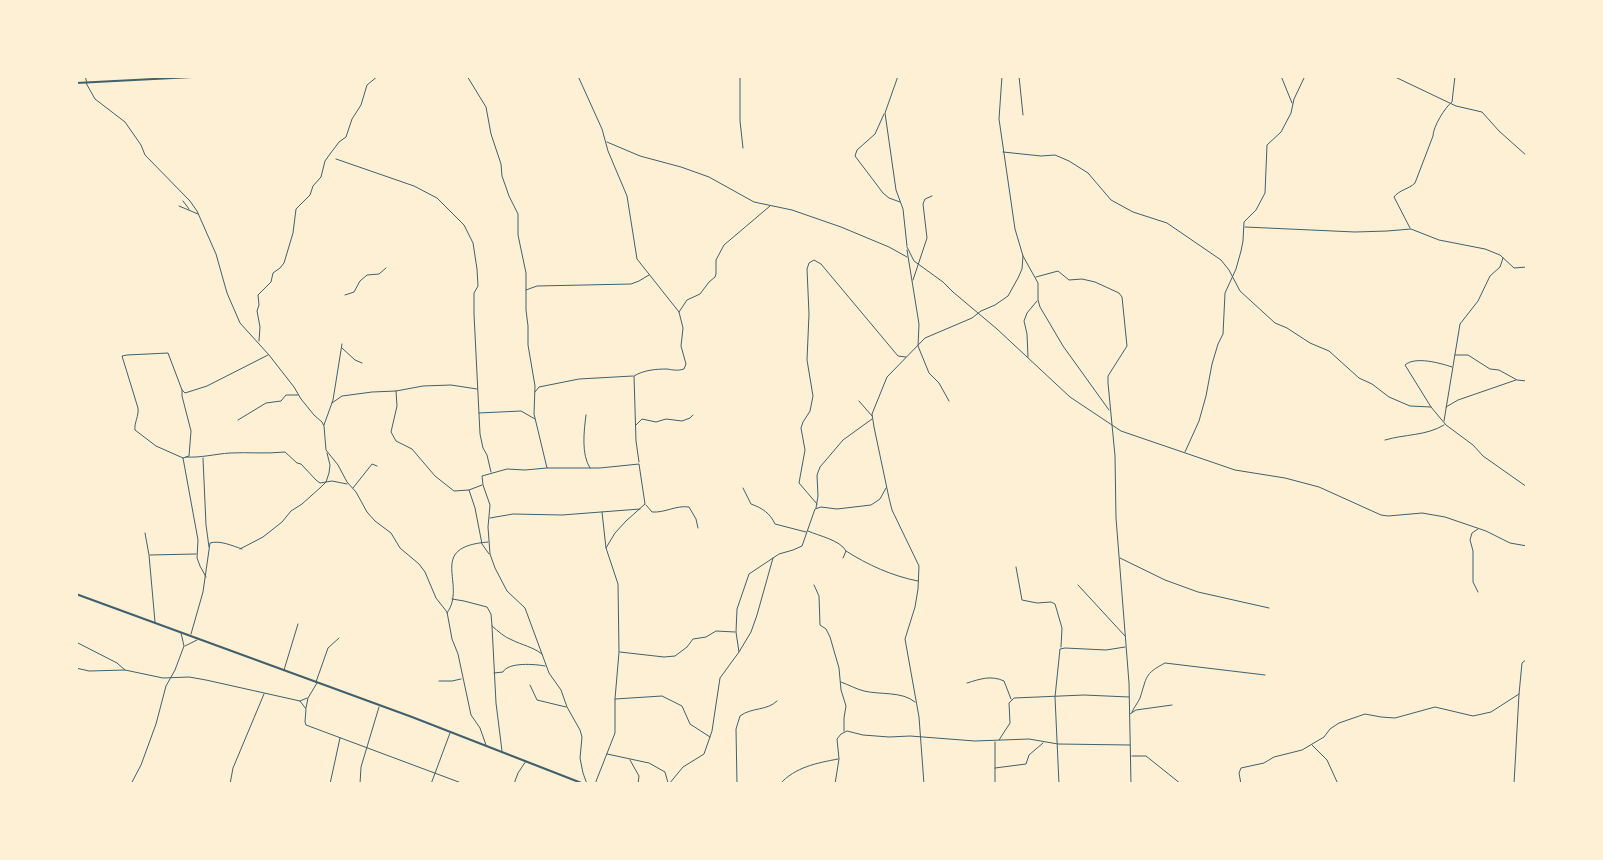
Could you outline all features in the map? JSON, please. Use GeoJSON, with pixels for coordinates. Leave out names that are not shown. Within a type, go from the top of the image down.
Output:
{"type":"FeatureCollection","features":[{"type":"Feature","properties":{"kind":"street"},"geometry":{"type":"LineString","coordinates":[[85,76],[86,83],[95,99],[125,122],[141,145],[145,155],[190,200],[216,254],[227,293],[240,323],[269,355],[324,426]]}},
{"type":"Feature","properties":{"kind":"street"},"geometry":{"type":"LineString","coordinates":[[76,83],[212,76]]}},
{"type":"Feature","properties":{"kind":"street"},"geometry":{"type":"LineString","coordinates":[[258,342],[260,327],[257,311],[259,305],[258,295],[271,282],[274,273],[284,262],[296,210],[310,195],[313,186],[321,178],[325,161],[339,142],[346,137],[368,85],[378,76]]}},
{"type":"Feature","properties":{"kind":"street"},"geometry":{"type":"LineString","coordinates":[[466,76],[486,107],[491,134],[501,164],[502,176],[509,196],[517,210],[518,235],[526,273],[528,345],[535,393],[535,419],[547,468]]}},
{"type":"Feature","properties":{"kind":"street"},"geometry":{"type":"LineString","coordinates":[[535,393],[539,387],[579,379],[634,376],[649,370],[678,370],[684,369],[686,364],[681,346],[683,328],[679,312],[637,259],[627,196],[578,76]]}},
{"type":"Feature","properties":{"kind":"street"},"geometry":{"type":"LineString","coordinates":[[740,76],[743,148]]}},
{"type":"Feature","properties":{"kind":"street"},"geometry":{"type":"LineString","coordinates":[[898,76],[885,113],[875,134],[861,146],[855,156],[883,194],[901,203]]}},
{"type":"Feature","properties":{"kind":"street"},"geometry":{"type":"LineString","coordinates":[[1002,76],[999,119],[1015,229],[1023,256],[1036,277],[1038,300],[1063,346],[1110,413]]}},
{"type":"Feature","properties":{"kind":"street"},"geometry":{"type":"LineString","coordinates":[[1019,76],[1022,115]]}},
{"type":"Feature","properties":{"kind":"street"},"geometry":{"type":"LineString","coordinates":[[1281,76],[1293,104]]}},
{"type":"Feature","properties":{"kind":"street"},"geometry":{"type":"LineString","coordinates":[[1185,453],[1197,428],[1212,364],[1223,332],[1225,293],[1233,276],[1244,241],[1244,221],[1256,210],[1265,193],[1267,145],[1281,132],[1306,76]]}},
{"type":"Feature","properties":{"kind":"street"},"geometry":{"type":"LineString","coordinates":[[1393,76],[1450,104],[1482,112],[1499,131],[1527,156]]}},
{"type":"Feature","properties":{"kind":"street"},"geometry":{"type":"LineString","coordinates":[[1411,229],[1394,197],[1398,192],[1415,183],[1433,136],[1433,130],[1446,107],[1452,102],[1455,76]]}},
{"type":"Feature","properties":{"kind":"street"},"geometry":{"type":"LineString","coordinates":[[885,113],[896,190],[901,203],[907,257],[913,281],[919,324],[918,346],[929,373],[939,383],[948,401]]}},
{"type":"Feature","properties":{"kind":"street"},"geometry":{"type":"LineString","coordinates":[[606,142],[640,156],[700,173],[745,198],[761,204],[792,210],[841,227],[890,247],[907,257]]}},
{"type":"Feature","properties":{"kind":"street"},"geometry":{"type":"LineString","coordinates":[[1003,152],[1040,156],[1055,155],[1069,161],[1088,173],[1111,200],[1133,212],[1167,223],[1221,260],[1233,276],[1240,291],[1275,323],[1329,352],[1359,378],[1372,384],[1389,398],[1410,406],[1431,407]]}},
{"type":"Feature","properties":{"kind":"street"},"geometry":{"type":"LineString","coordinates":[[336,158],[414,186],[437,198],[464,225],[473,243],[478,286],[474,292],[478,413],[481,441],[488,455],[491,472]]}},
{"type":"Feature","properties":{"kind":"street"},"geometry":{"type":"LineString","coordinates":[[913,281],[927,238],[922,204],[925,199],[932,196]]}},
{"type":"Feature","properties":{"kind":"street"},"geometry":{"type":"LineString","coordinates":[[183,202],[189,210]]}},
{"type":"Feature","properties":{"kind":"street"},"geometry":{"type":"LineString","coordinates":[[679,312],[687,300],[700,294],[714,277],[716,274],[716,260],[724,245],[770,205]]}},
{"type":"Feature","properties":{"kind":"street"},"geometry":{"type":"LineString","coordinates":[[179,206],[198,214]]}},
{"type":"Feature","properties":{"kind":"street"},"geometry":{"type":"LineString","coordinates":[[1244,226],[1252,228],[1355,232],[1387,232],[1411,229],[1451,244],[1485,249],[1503,257],[1514,268],[1527,267]]}},
{"type":"Feature","properties":{"kind":"street"},"geometry":{"type":"LineString","coordinates":[[907,247],[910,256],[917,264],[943,282],[1070,397],[1121,431],[1235,470],[1285,478],[1310,485],[1385,516],[1432,514],[1478,528],[1510,543],[1527,546]]}},
{"type":"Feature","properties":{"kind":"street"},"geometry":{"type":"LineString","coordinates":[[739,652],[736,632],[738,603],[749,574],[773,557],[800,547],[817,504],[818,472],[822,463],[843,440],[872,418],[887,378],[918,346],[930,336],[972,318],[978,313],[995,306],[1008,296],[1022,269],[1023,256]]}},
{"type":"Feature","properties":{"kind":"street"},"geometry":{"type":"LineString","coordinates":[[1445,424],[1452,367],[1460,324],[1478,301],[1490,276],[1500,267],[1503,257]]}},
{"type":"Feature","properties":{"kind":"street"},"geometry":{"type":"LineString","coordinates":[[817,504],[798,482],[805,450],[803,422],[810,411],[814,396],[807,360],[809,314],[807,269],[809,263],[814,260],[821,264],[898,356],[907,357]]}},
{"type":"Feature","properties":{"kind":"street"},"geometry":{"type":"LineString","coordinates":[[345,295],[354,292],[360,282],[368,275],[380,273],[386,268]]}},
{"type":"Feature","properties":{"kind":"street"},"geometry":{"type":"LineString","coordinates":[[1036,277],[1058,272],[1069,280],[1082,279],[1096,282],[1119,293],[1122,297],[1127,346],[1108,376],[1115,456],[1119,558],[1130,714],[1131,784]]}},
{"type":"Feature","properties":{"kind":"street"},"geometry":{"type":"LineString","coordinates":[[525,291],[537,286],[631,284],[649,274]]}},
{"type":"Feature","properties":{"kind":"street"},"geometry":{"type":"LineString","coordinates":[[1028,358],[1027,334],[1024,321],[1027,312],[1038,300]]}},
{"type":"Feature","properties":{"kind":"street"},"geometry":{"type":"LineString","coordinates":[[209,547],[210,543],[221,542],[241,549],[263,537],[326,482],[330,465],[325,446],[324,426],[332,403],[342,344]]}},
{"type":"Feature","properties":{"kind":"street"},"geometry":{"type":"LineString","coordinates":[[342,348],[355,360],[362,363]]}},
{"type":"Feature","properties":{"kind":"street"},"geometry":{"type":"LineString","coordinates":[[186,457],[189,456],[191,431],[186,416],[182,390],[168,353],[122,356],[138,408],[136,430],[152,443],[183,458],[203,458],[229,453],[254,452],[264,454],[285,452],[304,467],[316,480],[320,482],[344,482],[353,488],[372,518],[422,568],[436,598],[447,613],[452,639],[458,654],[470,715],[480,728],[486,745]]}},
{"type":"Feature","properties":{"kind":"street"},"geometry":{"type":"LineString","coordinates":[[1455,354],[1468,355],[1490,369],[1499,370],[1517,380],[1527,381]]}},
{"type":"Feature","properties":{"kind":"street"},"geometry":{"type":"LineString","coordinates":[[182,390],[185,393],[207,386],[269,355]]}},
{"type":"Feature","properties":{"kind":"street"},"geometry":{"type":"LineString","coordinates":[[1452,367],[1430,361],[1405,363],[1431,407],[1445,424],[1484,456],[1527,487]]}},
{"type":"Feature","properties":{"kind":"street"},"geometry":{"type":"LineString","coordinates":[[634,376],[639,464],[645,504],[652,512],[658,513],[677,506],[688,507],[696,518],[698,528]]}},
{"type":"Feature","properties":{"kind":"street"},"geometry":{"type":"LineString","coordinates":[[1446,407],[1458,400],[1517,380]]}},
{"type":"Feature","properties":{"kind":"street"},"geometry":{"type":"LineString","coordinates":[[332,403],[342,396],[396,391],[423,386],[440,385],[478,389]]}},
{"type":"Feature","properties":{"kind":"street"},"geometry":{"type":"LineString","coordinates":[[396,391],[397,406],[391,432],[396,441],[412,449],[443,484],[454,490],[458,492],[483,485]]}},
{"type":"Feature","properties":{"kind":"street"},"geometry":{"type":"LineString","coordinates":[[238,420],[266,403],[281,401],[286,395],[299,395]]}},
{"type":"Feature","properties":{"kind":"street"},"geometry":{"type":"LineString","coordinates":[[859,401],[872,418],[892,510],[918,562],[919,582],[915,607],[905,639],[919,717],[924,784]]}},
{"type":"Feature","properties":{"kind":"street"},"geometry":{"type":"LineString","coordinates":[[478,413],[521,411],[535,419]]}},
{"type":"Feature","properties":{"kind":"street"},"geometry":{"type":"LineString","coordinates":[[586,415],[584,429],[586,460],[590,468]]}},
{"type":"Feature","properties":{"kind":"street"},"geometry":{"type":"LineString","coordinates":[[636,426],[642,419],[656,422],[666,419],[682,421],[693,415]]}},
{"type":"Feature","properties":{"kind":"street"},"geometry":{"type":"LineString","coordinates":[[1385,440],[1402,435],[1421,434],[1445,424]]}},
{"type":"Feature","properties":{"kind":"street"},"geometry":{"type":"LineString","coordinates":[[327,453],[338,465],[349,485]]}},
{"type":"Feature","properties":{"kind":"street"},"geometry":{"type":"LineString","coordinates":[[183,458],[198,540],[197,554],[200,566],[206,577]]}},
{"type":"Feature","properties":{"kind":"street"},"geometry":{"type":"LineString","coordinates":[[190,635],[206,577],[209,547],[206,525],[203,458]]}},
{"type":"Feature","properties":{"kind":"street"},"geometry":{"type":"LineString","coordinates":[[353,488],[372,464],[377,466]]}},
{"type":"Feature","properties":{"kind":"street"},"geometry":{"type":"LineString","coordinates":[[586,784],[580,758],[580,730],[566,707],[561,690],[546,666],[525,608],[507,591],[490,554],[490,506],[482,476],[507,469],[590,468],[639,464]]}},
{"type":"Feature","properties":{"kind":"street"},"geometry":{"type":"LineString","coordinates":[[815,509],[821,507],[837,509],[872,505],[880,499],[886,487]]}},
{"type":"Feature","properties":{"kind":"street"},"geometry":{"type":"LineString","coordinates":[[742,488],[751,504],[760,507],[772,516],[775,524],[807,532],[834,542],[858,559],[894,575],[919,582]]}},
{"type":"Feature","properties":{"kind":"street"},"geometry":{"type":"LineString","coordinates":[[469,490],[475,508],[483,548],[490,554]]}},
{"type":"Feature","properties":{"kind":"street"},"geometry":{"type":"LineString","coordinates":[[606,548],[615,533],[645,504]]}},
{"type":"Feature","properties":{"kind":"street"},"geometry":{"type":"LineString","coordinates":[[489,519],[513,514],[562,515],[641,509]]}},
{"type":"Feature","properties":{"kind":"street"},"geometry":{"type":"LineString","coordinates":[[595,784],[615,730],[615,699],[619,652],[618,584],[606,548],[602,512]]}},
{"type":"Feature","properties":{"kind":"street"},"geometry":{"type":"LineString","coordinates":[[1478,528],[1470,538],[1473,551],[1473,582],[1478,592]]}},
{"type":"Feature","properties":{"kind":"street"},"geometry":{"type":"LineString","coordinates":[[145,534],[149,555],[155,623]]}},
{"type":"Feature","properties":{"kind":"street"},"geometry":{"type":"LineString","coordinates":[[447,613],[452,599],[451,576],[453,558],[463,547],[489,542]]}},
{"type":"Feature","properties":{"kind":"street"},"geometry":{"type":"LineString","coordinates":[[843,558],[846,551]]}},
{"type":"Feature","properties":{"kind":"street"},"geometry":{"type":"LineString","coordinates":[[149,555],[197,554]]}},
{"type":"Feature","properties":{"kind":"street"},"geometry":{"type":"LineString","coordinates":[[668,784],[683,767],[704,754],[711,738],[720,678],[751,632],[773,557]]}},
{"type":"Feature","properties":{"kind":"street"},"geometry":{"type":"LineString","coordinates":[[1119,558],[1166,580],[1198,592],[1269,608]]}},
{"type":"Feature","properties":{"kind":"street"},"geometry":{"type":"LineString","coordinates":[[1016,567],[1022,600],[1037,603],[1051,602],[1055,604],[1062,628],[1060,638],[1062,648],[1058,657],[1055,697],[1059,784]]}},
{"type":"Feature","properties":{"kind":"street"},"geometry":{"type":"LineString","coordinates":[[814,585],[819,596],[820,624],[826,629],[832,641],[840,668],[841,690],[846,706],[844,732]]}},
{"type":"Feature","properties":{"kind":"street"},"geometry":{"type":"LineString","coordinates":[[1078,585],[1125,636]]}},
{"type":"Feature","properties":{"kind":"street"},"geometry":{"type":"LineString","coordinates":[[76,594],[486,745],[586,784]]}},
{"type":"Feature","properties":{"kind":"street"},"geometry":{"type":"LineString","coordinates":[[452,599],[464,600],[487,608],[491,614],[494,673],[502,751]]}},
{"type":"Feature","properties":{"kind":"street"},"geometry":{"type":"LineString","coordinates":[[284,671],[298,624]]}},
{"type":"Feature","properties":{"kind":"street"},"geometry":{"type":"LineString","coordinates":[[492,626],[507,638],[535,649],[542,654]]}},
{"type":"Feature","properties":{"kind":"street"},"geometry":{"type":"LineString","coordinates":[[619,652],[664,657],[675,656],[686,648],[693,639],[716,631],[736,632]]}},
{"type":"Feature","properties":{"kind":"street"},"geometry":{"type":"LineString","coordinates":[[132,784],[149,745],[166,686],[175,670],[184,646],[181,633]]}},
{"type":"Feature","properties":{"kind":"street"},"geometry":{"type":"LineString","coordinates":[[339,638],[328,648],[317,683],[308,698],[306,725],[464,784]]}},
{"type":"Feature","properties":{"kind":"street"},"geometry":{"type":"LineString","coordinates":[[184,646],[198,639]]}},
{"type":"Feature","properties":{"kind":"street"},"geometry":{"type":"LineString","coordinates":[[76,642],[117,663],[125,670]]}},
{"type":"Feature","properties":{"kind":"street"},"geometry":{"type":"LineString","coordinates":[[1062,648],[1106,650],[1126,647]]}},
{"type":"Feature","properties":{"kind":"street"},"geometry":{"type":"LineString","coordinates":[[1514,784],[1522,663],[1527,659]]}},
{"type":"Feature","properties":{"kind":"street"},"geometry":{"type":"LineString","coordinates":[[1130,714],[1139,700],[1150,672],[1165,663],[1265,676]]}},
{"type":"Feature","properties":{"kind":"street"},"geometry":{"type":"LineString","coordinates":[[494,673],[503,672],[510,666],[531,664],[546,666]]}},
{"type":"Feature","properties":{"kind":"street"},"geometry":{"type":"LineString","coordinates":[[76,668],[89,672],[125,670],[170,678],[189,677],[300,701],[308,698]]}},
{"type":"Feature","properties":{"kind":"street"},"geometry":{"type":"LineString","coordinates":[[967,683],[988,678],[1004,682],[1011,700],[1009,703],[1010,723],[998,740]]}},
{"type":"Feature","properties":{"kind":"street"},"geometry":{"type":"LineString","coordinates":[[439,681],[462,679]]}},
{"type":"Feature","properties":{"kind":"street"},"geometry":{"type":"LineString","coordinates":[[841,682],[864,691],[907,697],[916,703]]}},
{"type":"Feature","properties":{"kind":"street"},"geometry":{"type":"LineString","coordinates":[[530,685],[537,700],[566,707]]}},
{"type":"Feature","properties":{"kind":"street"},"geometry":{"type":"LineString","coordinates":[[230,784],[233,768],[264,693]]}},
{"type":"Feature","properties":{"kind":"street"},"geometry":{"type":"LineString","coordinates":[[1241,784],[1239,773],[1241,768],[1312,745],[1339,723],[1365,714],[1395,718],[1435,707],[1473,716],[1491,712],[1519,694]]}},
{"type":"Feature","properties":{"kind":"street"},"geometry":{"type":"LineString","coordinates":[[615,699],[662,696],[682,706],[690,724],[711,738]]}},
{"type":"Feature","properties":{"kind":"street"},"geometry":{"type":"LineString","coordinates":[[1011,700],[1014,698],[1084,696],[1129,697]]}},
{"type":"Feature","properties":{"kind":"street"},"geometry":{"type":"LineString","coordinates":[[300,701],[306,709]]}},
{"type":"Feature","properties":{"kind":"street"},"geometry":{"type":"LineString","coordinates":[[737,784],[736,729],[740,716],[772,706],[777,701]]}},
{"type":"Feature","properties":{"kind":"street"},"geometry":{"type":"LineString","coordinates":[[1132,712],[1172,704]]}},
{"type":"Feature","properties":{"kind":"street"},"geometry":{"type":"LineString","coordinates":[[360,784],[361,767],[380,706]]}},
{"type":"Feature","properties":{"kind":"street"},"geometry":{"type":"LineString","coordinates":[[836,784],[839,759],[838,736],[850,731],[871,736],[910,736],[995,741],[1029,739],[1058,744],[1131,745]]}},
{"type":"Feature","properties":{"kind":"street"},"geometry":{"type":"LineString","coordinates":[[431,784],[451,733]]}},
{"type":"Feature","properties":{"kind":"street"},"geometry":{"type":"LineString","coordinates":[[330,784],[340,738]]}},
{"type":"Feature","properties":{"kind":"street"},"geometry":{"type":"LineString","coordinates":[[995,741],[995,784]]}},
{"type":"Feature","properties":{"kind":"street"},"geometry":{"type":"LineString","coordinates":[[995,768],[1026,764],[1029,755],[1043,742]]}},
{"type":"Feature","properties":{"kind":"street"},"geometry":{"type":"LineString","coordinates":[[1312,745],[1327,760],[1338,784]]}},
{"type":"Feature","properties":{"kind":"street"},"geometry":{"type":"LineString","coordinates":[[606,754],[630,760],[646,761],[662,770],[668,779],[668,784]]}},
{"type":"Feature","properties":{"kind":"street"},"geometry":{"type":"LineString","coordinates":[[1132,756],[1146,756],[1181,784]]}},
{"type":"Feature","properties":{"kind":"street"},"geometry":{"type":"LineString","coordinates":[[780,784],[787,776],[799,768],[839,759]]}},
{"type":"Feature","properties":{"kind":"street"},"geometry":{"type":"LineString","coordinates":[[630,760],[638,776],[638,784]]}},
{"type":"Feature","properties":{"kind":"street"},"geometry":{"type":"LineString","coordinates":[[514,784],[518,773],[527,761]]}}]}
